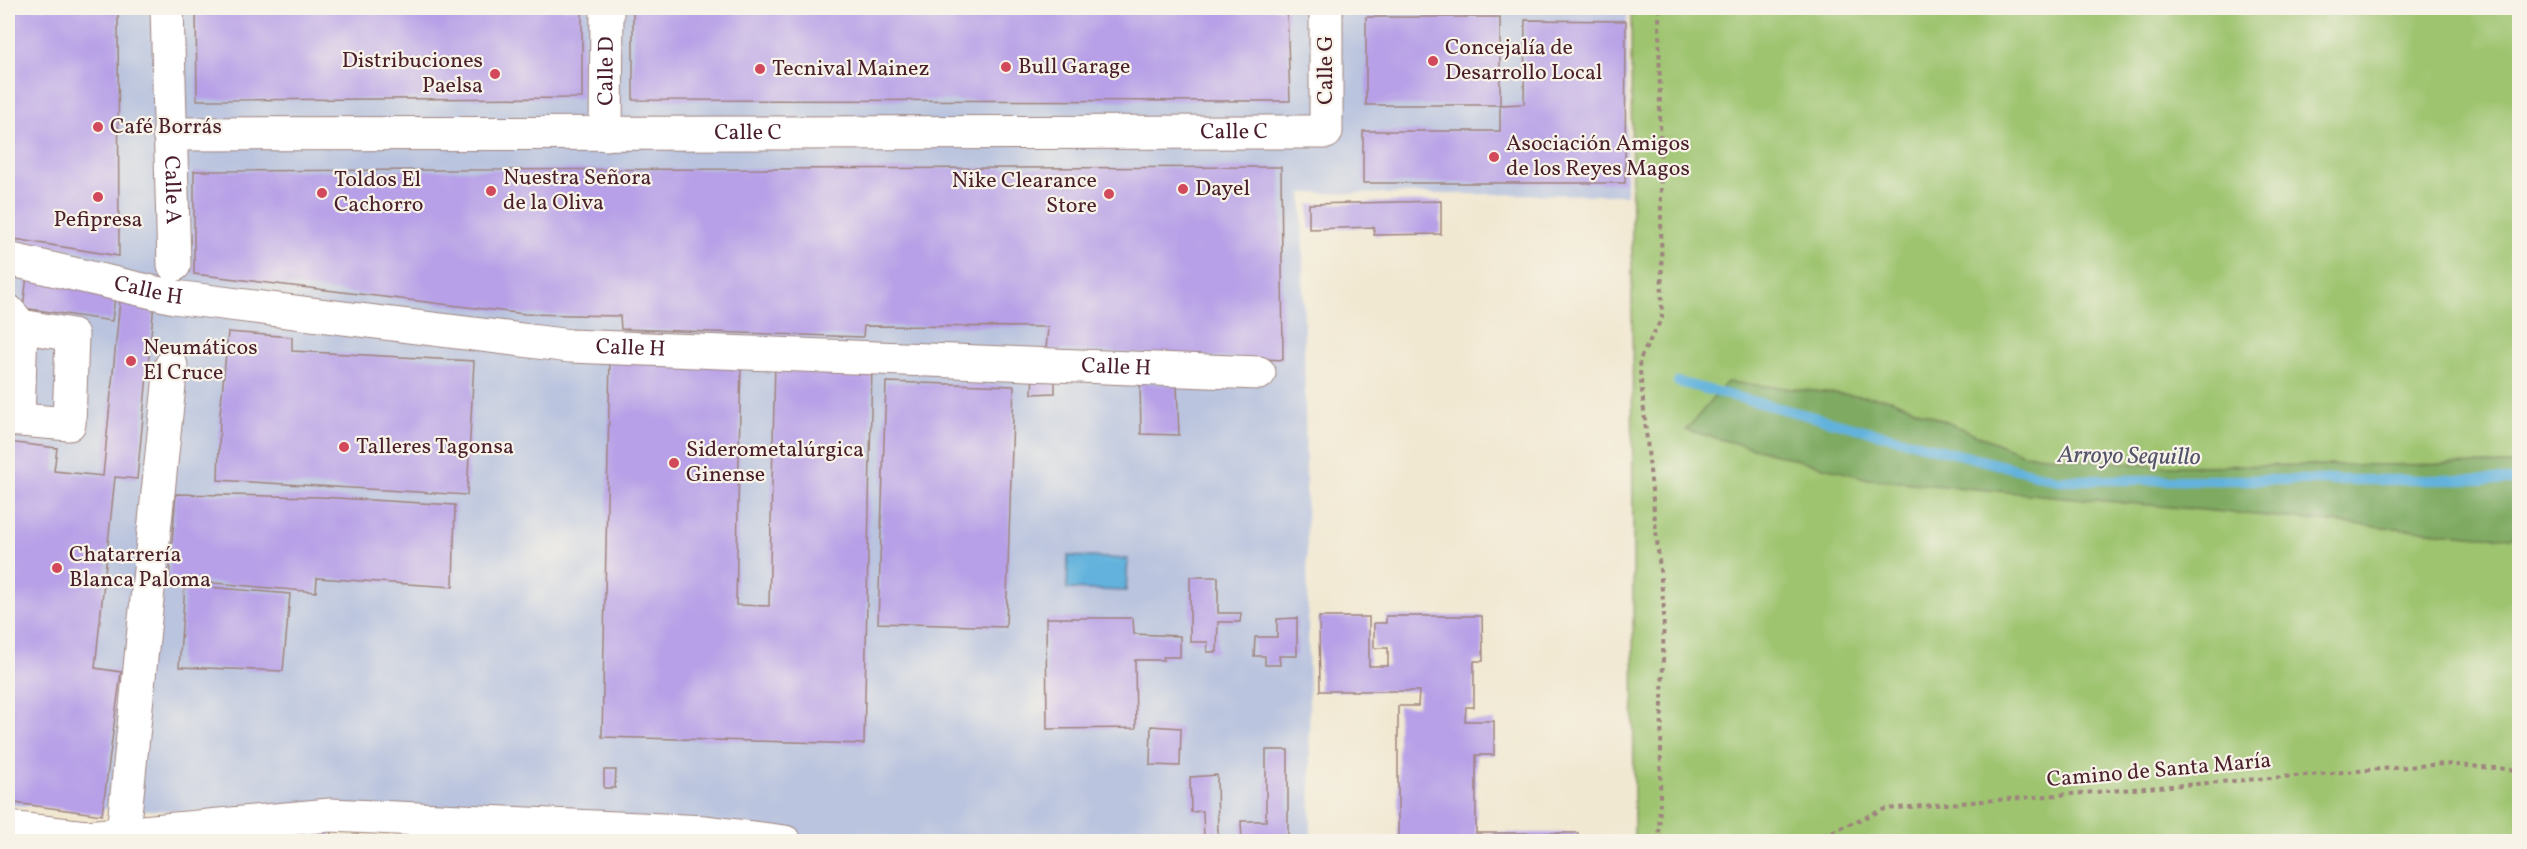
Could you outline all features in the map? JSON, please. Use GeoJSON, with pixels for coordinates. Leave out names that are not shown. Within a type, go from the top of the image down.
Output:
{"type":"FeatureCollection","features":[{"type":"Feature","properties":{"kind":"street","name":"Calle A"},"geometry":{"type":"LineString","coordinates":[[167,8],[174,265]]}},
{"type":"Feature","properties":{"kind":"street","name":"Calle D"},"geometry":{"type":"LineString","coordinates":[[606,134],[607,8]]}},
{"type":"Feature","properties":{"kind":"street","name":"Calle G"},"geometry":{"type":"LineString","coordinates":[[1326,8],[1326,132]]}},
{"type":"Feature","properties":{"kind":"street","name":"Calle C"},"geometry":{"type":"LineString","coordinates":[[170,134],[1326,132]]}},
{"type":"Feature","properties":{"kind":"street","name":"Calle H"},"geometry":{"type":"LineString","coordinates":[[8,259],[174,297],[570,346],[1259,373]]}},
{"type":"Feature","properties":{"kind":"street"},"geometry":{"type":"LineString","coordinates":[[14,319],[72,335],[69,424],[13,419],[14,319]]}},
{"type":"Feature","properties":{"kind":"street"},"geometry":{"type":"LineString","coordinates":[[123,833],[171,366]]}},
{"type":"Feature","properties":{"kind":"street"},"geometry":{"type":"LineString","coordinates":[[8,828],[86,837],[330,815],[706,831],[785,842]]}},
{"type":"Feature","properties":{"kind":"path"},"geometry":{"type":"LineString","coordinates":[[1659,8],[1662,318],[1639,360],[1664,610],[1659,842]]}},
{"type":"Feature","properties":{"kind":"path","name":"Camino de Santa María"},"geometry":{"type":"LineString","coordinates":[[1807,842],[1885,809],[2444,764],[2520,770]]}},
{"type":"Feature","properties":{"kind":"shaded area"},"geometry":{"type":"Polygon","coordinates":[[[8,8],[1627,8],[1626,195],[1302,193],[1311,841],[576,842],[432,820],[8,805],[8,8]]]}},
{"type":"Feature","properties":{"kind":"green space"},"geometry":{"type":"Polygon","coordinates":[[[1631,8],[2519,8],[2519,841],[1634,841],[1631,8]]]}},
{"type":"Feature","properties":{"kind":"green space"},"geometry":{"type":"Polygon","coordinates":[[[1727,382],[1891,399],[2023,454],[2162,466],[2519,464],[2519,537],[2481,536],[1869,479],[1686,430],[1727,382]]]}},
{"type":"Feature","properties":{"kind":"water"},"geometry":{"type":"Polygon","coordinates":[[[1068,556],[1128,559],[1126,591],[1067,589],[1068,556]]]}},
{"type":"Feature","properties":{"kind":"building"},"geometry":{"type":"Polygon","coordinates":[[[8,8],[118,8],[119,256],[8,238],[8,8]]]}},
{"type":"Feature","properties":{"kind":"building"},"geometry":{"type":"Polygon","coordinates":[[[196,8],[582,8],[582,98],[197,100],[196,8]]]}},
{"type":"Feature","properties":{"kind":"building"},"geometry":{"type":"Polygon","coordinates":[[[633,8],[1287,8],[1290,101],[633,100],[633,8]]]}},
{"type":"Feature","properties":{"kind":"building","name":"Concejalía de Desarrollo Local"},"geometry":{"type":"Polygon","coordinates":[[[1366,17],[1500,17],[1500,105],[1366,105],[1366,17]]]}},
{"type":"Feature","properties":{"kind":"building","name":"Asociación Amigos de los Reyes Magos"},"geometry":{"type":"Polygon","coordinates":[[[1525,20],[1626,21],[1625,183],[1363,183],[1363,131],[1500,131],[1500,105],[1524,104],[1525,20]]]}},
{"type":"Feature","properties":{"kind":"building"},"geometry":{"type":"Polygon","coordinates":[[[1281,167],[1283,360],[1046,349],[1048,327],[864,326],[863,337],[621,329],[620,316],[525,314],[194,274],[194,171],[1281,167]]]}},
{"type":"Feature","properties":{"kind":"building"},"geometry":{"type":"Polygon","coordinates":[[[1441,201],[1441,234],[1374,235],[1374,227],[1309,229],[1309,204],[1441,201]]]}},
{"type":"Feature","properties":{"kind":"building"},"geometry":{"type":"Polygon","coordinates":[[[27,276],[116,289],[112,321],[23,308],[27,276]]]}},
{"type":"Feature","properties":{"kind":"building"},"geometry":{"type":"Polygon","coordinates":[[[120,300],[154,304],[137,479],[115,477],[95,668],[121,672],[102,815],[8,802],[8,442],[57,448],[54,471],[103,476],[120,300]]]}},
{"type":"Feature","properties":{"kind":"building","name":"Talleres Tagonsa"},"geometry":{"type":"Polygon","coordinates":[[[228,332],[292,337],[292,351],[474,361],[467,495],[218,480],[220,414],[228,332]]]}},
{"type":"Feature","properties":{"kind":"building","name":"Siderometalúrgica Ginense"},"geometry":{"type":"Polygon","coordinates":[[[610,357],[741,360],[736,605],[769,606],[775,361],[872,363],[864,744],[602,737],[610,357]]]}},
{"type":"Feature","properties":{"kind":"building"},"geometry":{"type":"Polygon","coordinates":[[[1033,371],[1055,373],[1055,393],[1032,394],[1033,371]]]}},
{"type":"Feature","properties":{"kind":"building"},"geometry":{"type":"Polygon","coordinates":[[[886,382],[1014,386],[1006,627],[878,623],[886,382]]]}},
{"type":"Feature","properties":{"kind":"building"},"geometry":{"type":"Polygon","coordinates":[[[1140,382],[1177,386],[1179,435],[1141,434],[1140,382]]]}},
{"type":"Feature","properties":{"kind":"building"},"geometry":{"type":"Polygon","coordinates":[[[176,494],[320,497],[455,505],[453,587],[317,578],[316,592],[169,579],[176,494]]]}},
{"type":"Feature","properties":{"kind":"building"},"geometry":{"type":"Polygon","coordinates":[[[1190,577],[1218,577],[1218,613],[1241,613],[1240,622],[1218,622],[1217,652],[1207,652],[1208,642],[1190,642],[1190,577]]]}},
{"type":"Feature","properties":{"kind":"building"},"geometry":{"type":"Polygon","coordinates":[[[185,585],[290,594],[283,671],[179,667],[185,585]]]}},
{"type":"Feature","properties":{"kind":"building"},"geometry":{"type":"Polygon","coordinates":[[[1386,616],[1482,616],[1483,661],[1474,661],[1474,707],[1466,707],[1465,721],[1494,721],[1494,755],[1476,755],[1476,833],[1578,833],[1578,842],[1398,842],[1398,706],[1418,706],[1419,691],[1320,691],[1319,617],[1369,617],[1369,666],[1388,666],[1388,648],[1374,648],[1374,623],[1386,623],[1386,616]]]}},
{"type":"Feature","properties":{"kind":"building"},"geometry":{"type":"Polygon","coordinates":[[[1046,618],[1133,618],[1134,634],[1180,636],[1180,657],[1163,657],[1164,660],[1135,660],[1136,728],[1047,729],[1046,618]]]}},
{"type":"Feature","properties":{"kind":"building"},"geometry":{"type":"Polygon","coordinates":[[[1297,618],[1297,656],[1279,656],[1280,665],[1265,665],[1265,656],[1254,656],[1255,637],[1277,637],[1277,619],[1297,618]]]}},
{"type":"Feature","properties":{"kind":"building"},"geometry":{"type":"Polygon","coordinates":[[[1151,726],[1181,728],[1180,766],[1150,765],[1151,726]]]}},
{"type":"Feature","properties":{"kind":"building"},"geometry":{"type":"Polygon","coordinates":[[[1266,750],[1288,750],[1288,842],[1242,842],[1241,821],[1266,821],[1266,750]]]}},
{"type":"Feature","properties":{"kind":"building"},"geometry":{"type":"Polygon","coordinates":[[[604,770],[616,770],[615,788],[604,788],[604,770]]]}},
{"type":"Feature","properties":{"kind":"building"},"geometry":{"type":"Polygon","coordinates":[[[1217,775],[1218,837],[1204,838],[1203,811],[1191,812],[1190,777],[1217,775]]]}},
{"type":"Feature","properties":{"kind":"building"},"geometry":{"type":"Polygon","coordinates":[[[331,826],[331,842],[272,842],[271,834],[331,826]]]}},
{"type":"Feature","properties":{"kind":"waterway","name":"Arroyo Sequillo"},"geometry":{"type":"LineString","coordinates":[[1678,382],[2058,480],[2520,480]]}},
{"type":"Feature","properties":{"kind":"place","name":"Concejalía de Desarrollo Local"},"geometry":{"type":"Point","coordinates":[1433,61]}},
{"type":"Feature","properties":{"kind":"place","name":"Bull Garage"},"geometry":{"type":"Point","coordinates":[1006,67]}},
{"type":"Feature","properties":{"kind":"place","name":"Tecnival Mainez"},"geometry":{"type":"Point","coordinates":[760,69]}},
{"type":"Feature","properties":{"kind":"place","name":"Distribuciones Paelsa"},"geometry":{"type":"Point","coordinates":[495,74]}},
{"type":"Feature","properties":{"kind":"place","name":"Café Borrás"},"geometry":{"type":"Point","coordinates":[98,127]}},
{"type":"Feature","properties":{"kind":"place","name":"Asociación Amigos de los Reyes Magos"},"geometry":{"type":"Point","coordinates":[1494,157]}},
{"type":"Feature","properties":{"kind":"place","name":"Dayel"},"geometry":{"type":"Point","coordinates":[1183,189]}},
{"type":"Feature","properties":{"kind":"place","name":"Nuestra Señora de la Oliva"},"geometry":{"type":"Point","coordinates":[491,191]}},
{"type":"Feature","properties":{"kind":"place","name":"Toldos El Cachorro"},"geometry":{"type":"Point","coordinates":[322,193]}},
{"type":"Feature","properties":{"kind":"place","name":"Nike Clearance Store"},"geometry":{"type":"Point","coordinates":[1109,194]}},
{"type":"Feature","properties":{"kind":"place","name":"Pefipresa"},"geometry":{"type":"Point","coordinates":[98,197]}},
{"type":"Feature","properties":{"kind":"place","name":"Neumáticos El Cruce"},"geometry":{"type":"Point","coordinates":[131,361]}},
{"type":"Feature","properties":{"kind":"place","name":"Talleres Tagonsa"},"geometry":{"type":"Point","coordinates":[344,447]}},
{"type":"Feature","properties":{"kind":"place","name":"Siderometalúrgica Ginense"},"geometry":{"type":"Point","coordinates":[674,463]}},
{"type":"Feature","properties":{"kind":"place","name":"Chatarrería Blanca Paloma"},"geometry":{"type":"Point","coordinates":[57,568]}}]}
